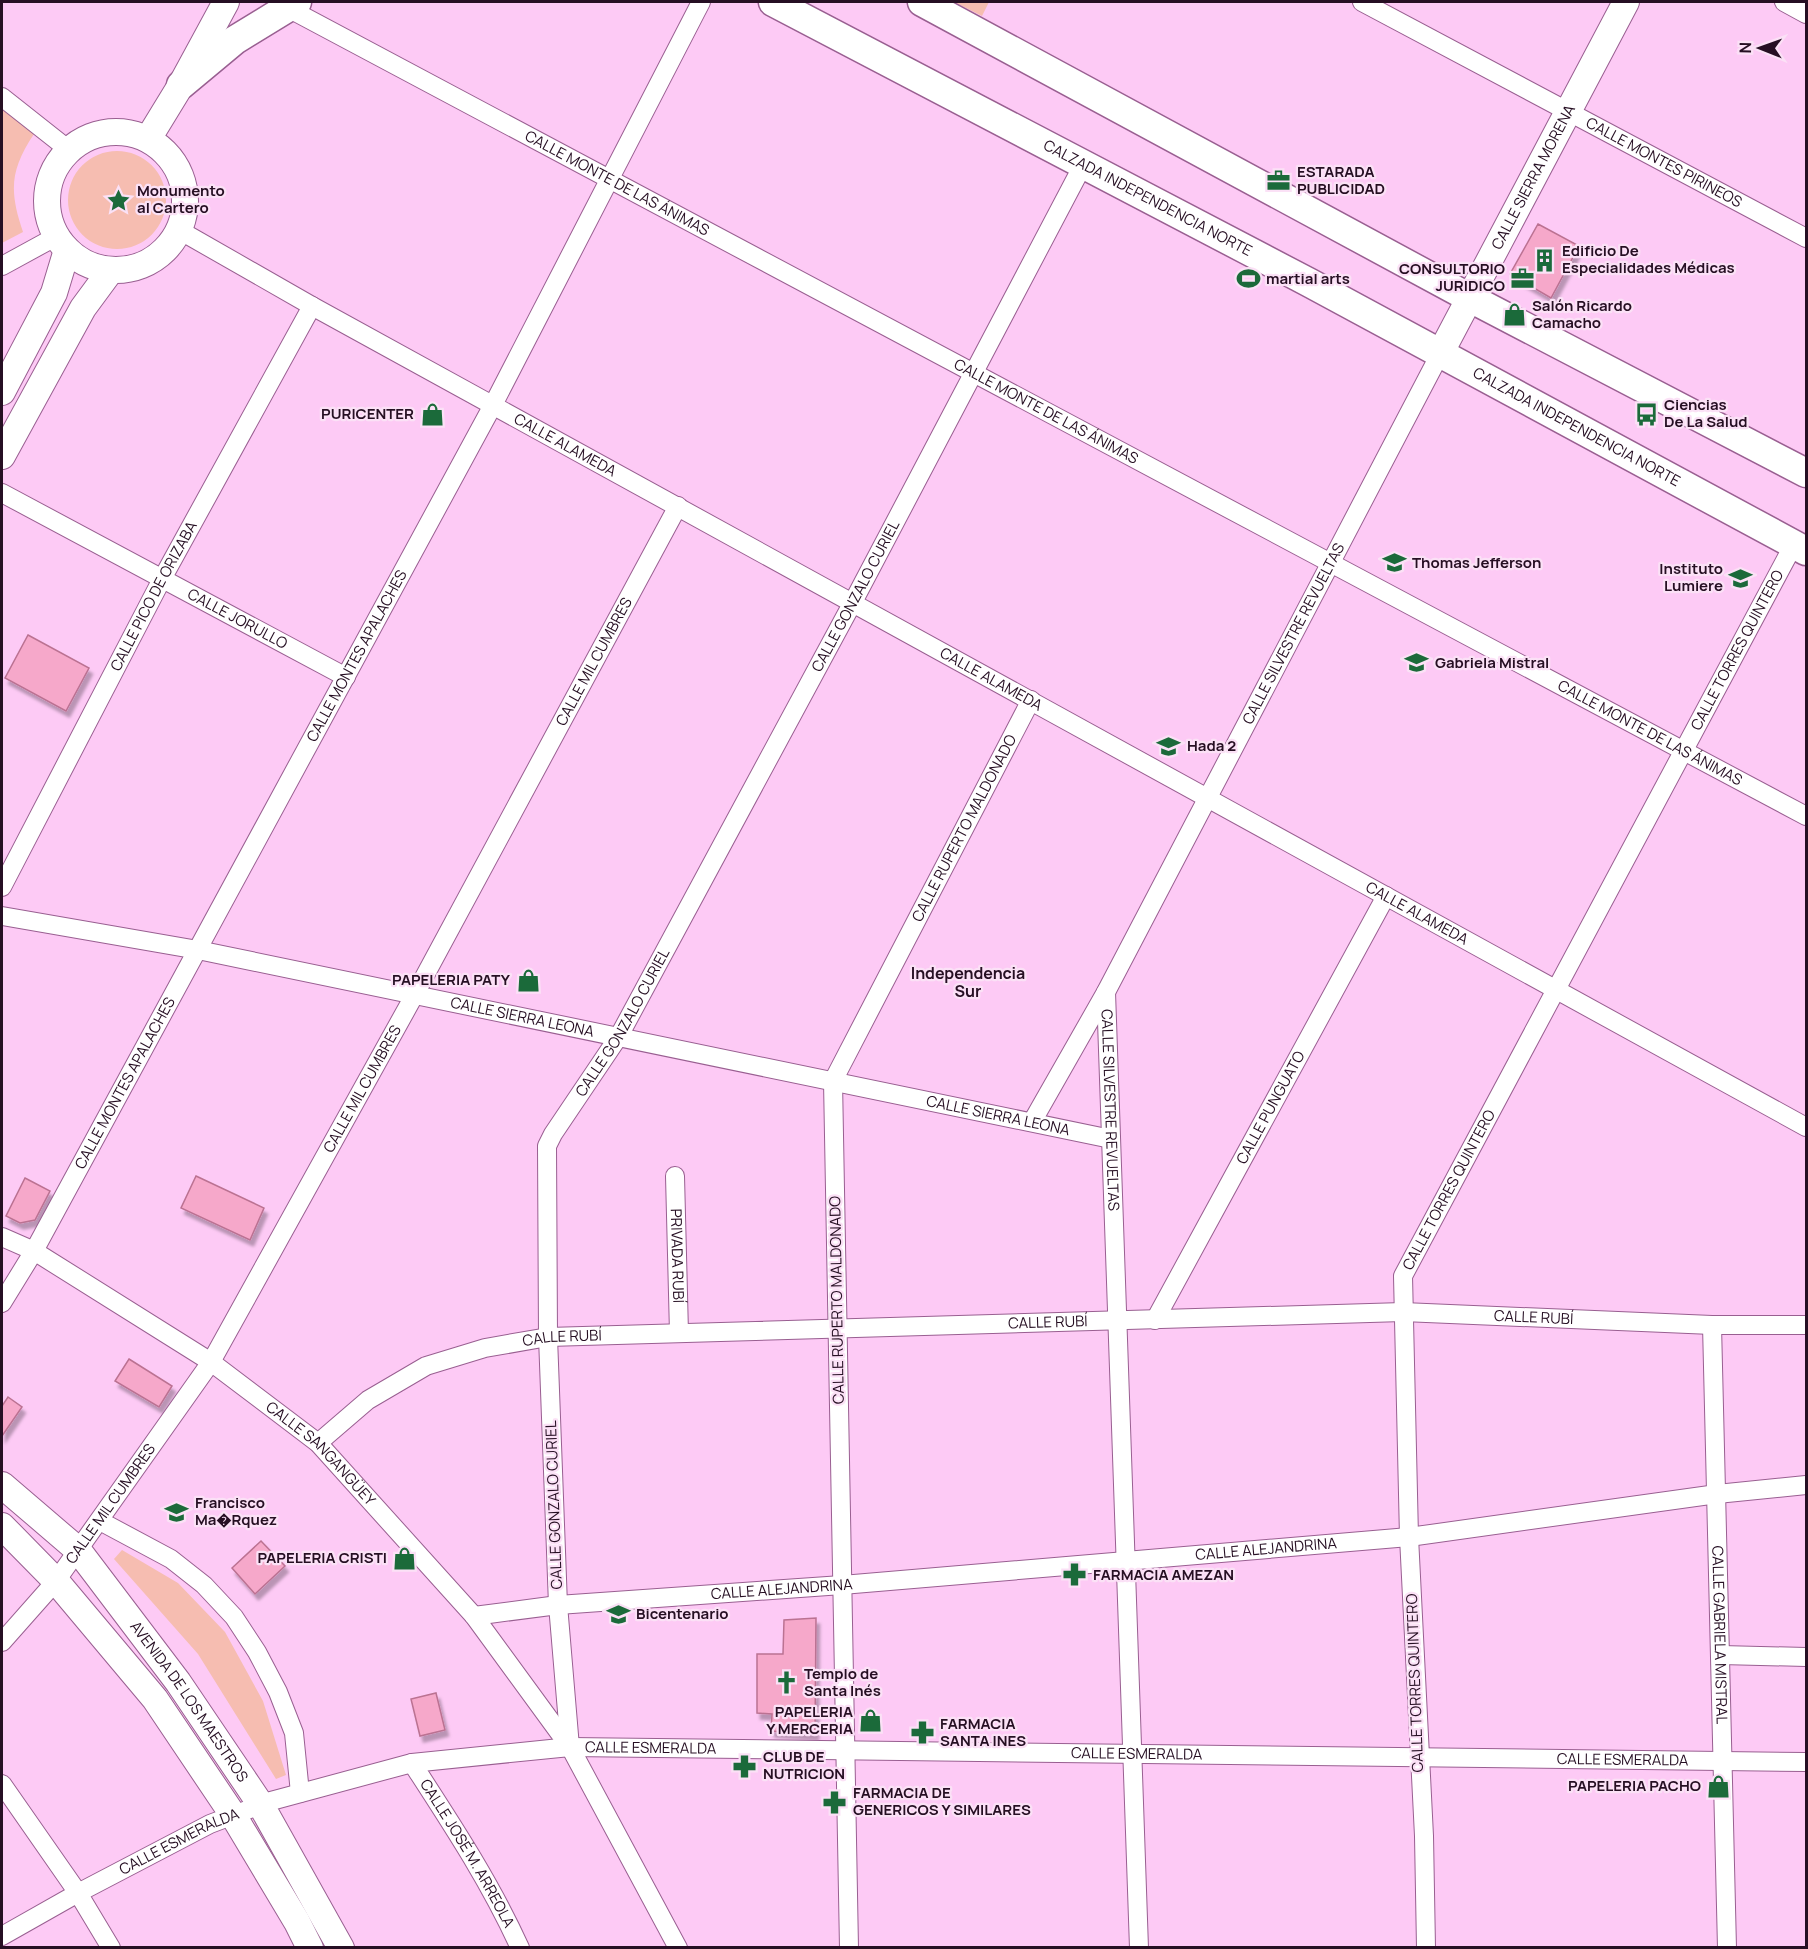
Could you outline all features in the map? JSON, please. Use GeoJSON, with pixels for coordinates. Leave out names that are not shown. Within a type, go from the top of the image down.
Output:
{"type":"FeatureCollection","features":[{"type":"Feature","properties":{"kind":"main road","name":"CALZADA INDEPENDENCIA NORTE"},"geometry":{"type":"LineString","coordinates":[[773,2],[1440,354],[1800,548]]}},
{"type":"Feature","properties":{"kind":"main road"},"geometry":{"type":"LineString","coordinates":[[922,2],[1470,298],[1806,472]]}},
{"type":"Feature","properties":{"kind":"main road"},"geometry":{"type":"LineString","coordinates":[[181,85],[235,40],[291,4]]}},
{"type":"Feature","properties":{"kind":"street"},"geometry":{"type":"LineString","coordinates":[[148,139],[181,85],[226,2]]}},
{"type":"Feature","properties":{"kind":"street","name":"CALLE MONTES APALACHES"},"geometry":{"type":"LineString","coordinates":[[2,1303],[34,1251],[494,405],[701,2]]}},
{"type":"Feature","properties":{"kind":"street","name":"CALLE MONTES PIRINEOS"},"geometry":{"type":"LineString","coordinates":[[1362,2],[1806,238]]}},
{"type":"Feature","properties":{"kind":"street","name":"CALLE SIERRA MORENA"},"geometry":{"type":"LineString","coordinates":[[1440,354],[1626,2]]}},
{"type":"Feature","properties":{"kind":"street"},"geometry":{"type":"LineString","coordinates":[[1784,2],[1806,14]]}},
{"type":"Feature","properties":{"kind":"street","name":"CALLE MONTE DE LAS ÁNIMAS"},"geometry":{"type":"LineString","coordinates":[[291,4],[611,180],[1806,816]]}},
{"type":"Feature","properties":{"kind":"street"},"geometry":{"type":"LineString","coordinates":[[2,97],[69,150]]}},
{"type":"Feature","properties":{"kind":"street"},"geometry":{"type":"LineString","coordinates":[[107,132],[128,133],[148,139],[165,152],[181,179],[185,210],[179,230],[168,248],[152,261],[132,269],[111,270],[95,267],[80,260],[62,243],[50,218],[47,200],[50,182],[58,165],[69,150],[87,138],[107,132]]}},
{"type":"Feature","properties":{"kind":"street","name":"CALLE GONZALO CURIEL"},"geometry":{"type":"LineString","coordinates":[[678,1947],[570,1747],[558,1605],[548,1337],[547,1146],[552,1134],[619,1036],[853,602],[1083,165]]}},
{"type":"Feature","properties":{"kind":"street","name":"CALLE ALAMEDA"},"geometry":{"type":"LineString","coordinates":[[179,230],[312,306],[1806,1126]]}},
{"type":"Feature","properties":{"kind":"street"},"geometry":{"type":"LineString","coordinates":[[2,266],[62,243]]}},
{"type":"Feature","properties":{"kind":"street"},"geometry":{"type":"LineString","coordinates":[[2,392],[54,293],[62,243]]}},
{"type":"Feature","properties":{"kind":"street"},"geometry":{"type":"LineString","coordinates":[[2,456],[83,308],[111,270]]}},
{"type":"Feature","properties":{"kind":"street","name":"CALLE PICO DE ORIZABA"},"geometry":{"type":"LineString","coordinates":[[2,887],[162,579],[312,306]]}},
{"type":"Feature","properties":{"kind":"street","name":"CALLE SILVESTRE REVUELTAS"},"geometry":{"type":"LineString","coordinates":[[1139,1947],[1106,992],[1440,354]]}},
{"type":"Feature","properties":{"kind":"street","name":"CALLE JORULLO"},"geometry":{"type":"LineString","coordinates":[[2,493],[346,677]]}},
{"type":"Feature","properties":{"kind":"street","name":"CALLE MIL CUMBRES"},"geometry":{"type":"LineString","coordinates":[[2,1642],[56,1581],[211,1362],[415,994],[678,506]]}},
{"type":"Feature","properties":{"kind":"street","name":"CALLE TORRES QUINTERO"},"geometry":{"type":"LineString","coordinates":[[1426,1947],[1424,1836],[1409,1537],[1403,1276],[1683,751],[1800,548]]}},
{"type":"Feature","properties":{"kind":"street","name":"CALLE RUPERTO MALDONADO"},"geometry":{"type":"LineString","coordinates":[[849,1947],[832,1081],[1031,700]]}},
{"type":"Feature","properties":{"kind":"street","name":"CALLE PUNGUATO"},"geometry":{"type":"LineString","coordinates":[[1155,1320],[1386,896]]}},
{"type":"Feature","properties":{"kind":"street","name":"CALLE SIERRA LEONA"},"geometry":{"type":"LineString","coordinates":[[2,916],[198,950],[1111,1139]]}},
{"type":"Feature","properties":{"kind":"street"},"geometry":{"type":"LineString","coordinates":[[1032,1122],[1106,992]]}},
{"type":"Feature","properties":{"kind":"street","name":"PRIVADA RUBÍ"},"geometry":{"type":"LineString","coordinates":[[675,1176],[679,1334]]}},
{"type":"Feature","properties":{"kind":"street","name":"CALLE SANGANGÜEY"},"geometry":{"type":"LineString","coordinates":[[2,1238],[34,1251],[211,1362],[318,1443],[474,1616],[570,1747]]}},
{"type":"Feature","properties":{"kind":"street","name":"CALLE RUBÍ"},"geometry":{"type":"LineString","coordinates":[[318,1443],[368,1400],[426,1366],[485,1348],[548,1337],[1404,1312],[1712,1325],[1806,1325]]}},
{"type":"Feature","properties":{"kind":"street","name":"CALLE GABRIELA MISTRAL"},"geometry":{"type":"LineString","coordinates":[[1712,1325],[1727,1947]]}},
{"type":"Feature","properties":{"kind":"street","name":"AVENIDA DE LOS MAESTROS"},"geometry":{"type":"LineString","coordinates":[[2,1485],[78,1550],[178,1682],[261,1805],[341,1947]]}},
{"type":"Feature","properties":{"kind":"street","name":"CALLE ALEJANDRINA"},"geometry":{"type":"LineString","coordinates":[[474,1616],[558,1605],[842,1585],[1409,1537],[1717,1494],[1806,1485]]}},
{"type":"Feature","properties":{"kind":"street"},"geometry":{"type":"LineString","coordinates":[[100,1521],[171,1559],[204,1586],[234,1617],[257,1652],[278,1692],[294,1733],[300,1793]]}},
{"type":"Feature","properties":{"kind":"street","name":"AVENIDA DE LOS MAESTROS"},"geometry":{"type":"LineString","coordinates":[[2,1526],[56,1581],[154,1700],[233,1815],[310,1947]]}},
{"type":"Feature","properties":{"kind":"street"},"geometry":{"type":"LineString","coordinates":[[1721,1655],[1806,1657]]}},
{"type":"Feature","properties":{"kind":"street","name":"CALLE ESMERALDA"},"geometry":{"type":"LineString","coordinates":[[2,1936],[78,1893],[210,1824],[300,1793],[412,1762],[570,1747],[1806,1762]]}},
{"type":"Feature","properties":{"kind":"street","name":"CALLE JOSÉ M. ARREOLA"},"geometry":{"type":"LineString","coordinates":[[412,1762],[465,1844],[520,1947]]}},
{"type":"Feature","properties":{"kind":"street"},"geometry":{"type":"LineString","coordinates":[[2,1784],[78,1893],[111,1947]]}},
{"type":"Feature","properties":{"kind":"shaded area"},"geometry":{"type":"Polygon","coordinates":[[[954,2],[989,2],[982,16],[954,2]]]}},
{"type":"Feature","properties":{"kind":"shaded area"},"geometry":{"type":"Polygon","coordinates":[[[2,108],[34,134],[20,159],[14,181],[15,204],[23,232],[2,243],[2,108]]]}},
{"type":"Feature","properties":{"kind":"shaded area"},"geometry":{"type":"Polygon","coordinates":[[[117,151],[136,155],[152,165],[162,181],[166,200],[162,219],[152,235],[136,245],[117,249],[98,245],[82,235],[72,219],[68,200],[72,181],[82,165],[98,155],[117,151]]]}},
{"type":"Feature","properties":{"kind":"shaded area"},"geometry":{"type":"Polygon","coordinates":[[[122,1550],[178,1583],[225,1632],[263,1701],[286,1775],[276,1779],[198,1654],[114,1559],[122,1550]]]}},
{"type":"Feature","properties":{"kind":"building","name":"Edificio De Especialidades Médicas"},"geometry":{"type":"Polygon","coordinates":[[[1538,224],[1579,246],[1551,298],[1510,274],[1538,224]]]}},
{"type":"Feature","properties":{"kind":"building"},"geometry":{"type":"Polygon","coordinates":[[[28,635],[89,668],[66,711],[5,678],[28,635]]]}},
{"type":"Feature","properties":{"kind":"building"},"geometry":{"type":"Polygon","coordinates":[[[196,1176],[264,1208],[250,1240],[181,1208],[196,1176]]]}},
{"type":"Feature","properties":{"kind":"building"},"geometry":{"type":"Polygon","coordinates":[[[25,1178],[50,1191],[35,1220],[20,1223],[6,1216],[25,1178]]]}},
{"type":"Feature","properties":{"kind":"building"},"geometry":{"type":"Polygon","coordinates":[[[129,1359],[172,1386],[159,1407],[115,1381],[129,1359]]]}},
{"type":"Feature","properties":{"kind":"building"},"geometry":{"type":"Polygon","coordinates":[[[8,1397],[22,1407],[2,1436],[2,1406],[8,1397]]]}},
{"type":"Feature","properties":{"kind":"building"},"geometry":{"type":"Polygon","coordinates":[[[261,1541],[285,1566],[255,1594],[232,1568],[261,1541]]]}},
{"type":"Feature","properties":{"kind":"building","name":"Templo de Santa Inés"},"geometry":{"type":"Polygon","coordinates":[[[816,1618],[815,1734],[771,1731],[772,1714],[757,1713],[757,1654],[783,1654],[784,1620],[816,1618]]]}},
{"type":"Feature","properties":{"kind":"building"},"geometry":{"type":"Polygon","coordinates":[[[436,1693],[445,1730],[420,1736],[411,1699],[436,1693]]]}},
{"type":"Feature","properties":{"kind":"place","name":"ESTARADA PUBLICIDAD"},"geometry":{"type":"Point","coordinates":[1279,181]}},
{"type":"Feature","properties":{"kind":"place","name":"Monumento al Cartero"},"geometry":{"type":"Point","coordinates":[119,200]}},
{"type":"Feature","properties":{"kind":"place","name":"Edificio De Especialidades Médicas"},"geometry":{"type":"Point","coordinates":[1544,260]}},
{"type":"Feature","properties":{"kind":"place","name":"CONSULTORIO JURIDICO"},"geometry":{"type":"Point","coordinates":[1523,278]}},
{"type":"Feature","properties":{"kind":"place","name":"martial arts"},"geometry":{"type":"Point","coordinates":[1248,279]}},
{"type":"Feature","properties":{"kind":"place","name":"Salón Ricardo Camacho"},"geometry":{"type":"Point","coordinates":[1514,315]}},
{"type":"Feature","properties":{"kind":"place","name":"PURICENTER"},"geometry":{"type":"Point","coordinates":[432,414]}},
{"type":"Feature","properties":{"kind":"place","name":"Ciencias De La Salud"},"geometry":{"type":"Point","coordinates":[1646,414]}},
{"type":"Feature","properties":{"kind":"place","name":"Thomas Jefferson"},"geometry":{"type":"Point","coordinates":[1394,563]}},
{"type":"Feature","properties":{"kind":"place","name":"Instituto Lumiere"},"geometry":{"type":"Point","coordinates":[1741,578]}},
{"type":"Feature","properties":{"kind":"place","name":"Gabriela Mistral"},"geometry":{"type":"Point","coordinates":[1417,663]}},
{"type":"Feature","properties":{"kind":"place","name":"Hada 2"},"geometry":{"type":"Point","coordinates":[1169,746]}},
{"type":"Feature","properties":{"kind":"place","name":"PAPELERIA PATY"},"geometry":{"type":"Point","coordinates":[528,980]}},
{"type":"Feature","properties":{"kind":"place","name":"Francisco Ma�Rquez"},"geometry":{"type":"Point","coordinates":[177,1512]}},
{"type":"Feature","properties":{"kind":"place","name":"PAPELERIA CRISTI"},"geometry":{"type":"Point","coordinates":[405,1558]}},
{"type":"Feature","properties":{"kind":"place","name":"FARMACIA AMEZAN"},"geometry":{"type":"Point","coordinates":[1075,1575]}},
{"type":"Feature","properties":{"kind":"place","name":"Bicentenario"},"geometry":{"type":"Point","coordinates":[618,1614]}},
{"type":"Feature","properties":{"kind":"place","name":"Templo de Santa Inés"},"geometry":{"type":"Point","coordinates":[786,1683]}},
{"type":"Feature","properties":{"kind":"place","name":"PAPELERIA Y MERCERIA"},"geometry":{"type":"Point","coordinates":[871,1721]}},
{"type":"Feature","properties":{"kind":"place","name":"FARMACIA SANTA INES"},"geometry":{"type":"Point","coordinates":[922,1733]}},
{"type":"Feature","properties":{"kind":"place","name":"CLUB DE NUTRICION"},"geometry":{"type":"Point","coordinates":[745,1766]}},
{"type":"Feature","properties":{"kind":"place","name":"PAPELERIA PACHO"},"geometry":{"type":"Point","coordinates":[1719,1786]}},
{"type":"Feature","properties":{"kind":"place","name":"FARMACIA DE GENERICOS Y SIMILARES"},"geometry":{"type":"Point","coordinates":[835,1802]}},
{"type":"Feature","properties":{"kind":"district","name":"Independencia Sur"},"geometry":{"type":"Point","coordinates":[968,982]}}]}
